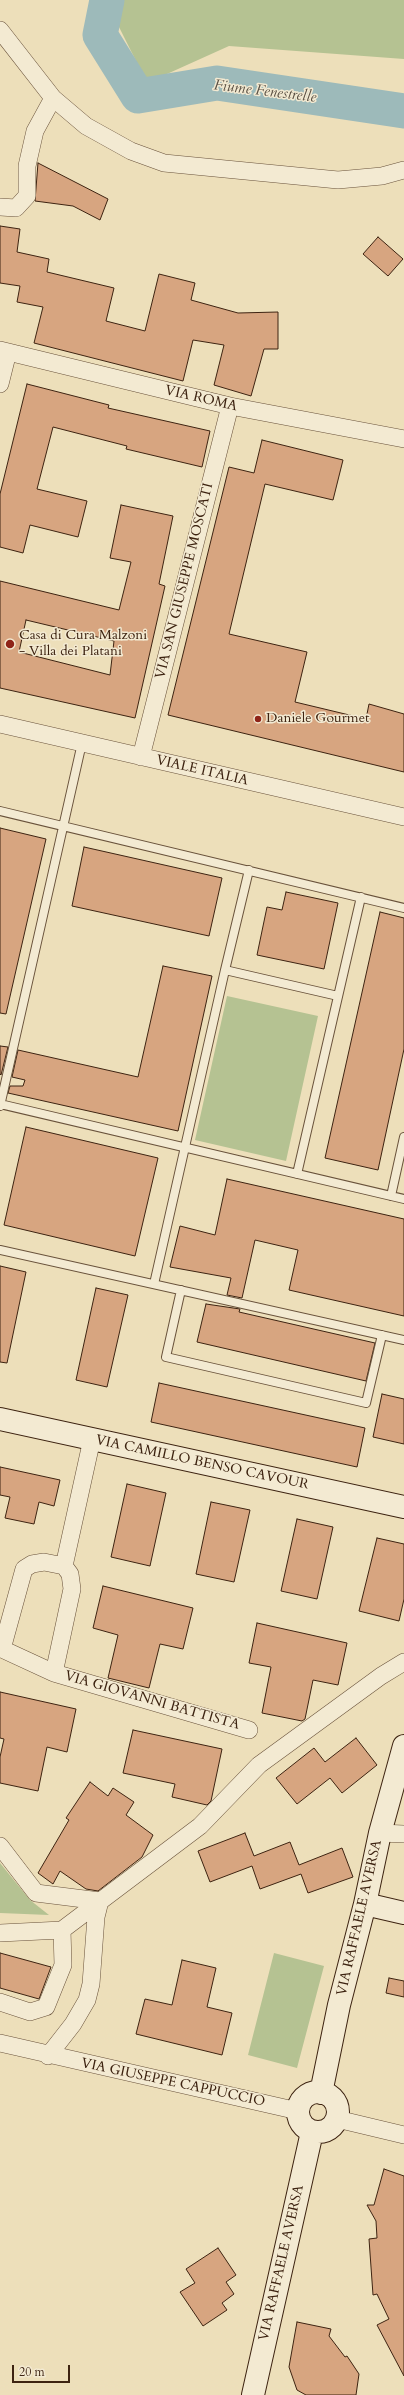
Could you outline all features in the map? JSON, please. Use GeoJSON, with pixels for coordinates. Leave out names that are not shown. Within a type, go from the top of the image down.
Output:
{"type":"FeatureCollection","features":[{"type":"Feature","properties":{"kind":"main road","name":"VIA CAMILLO BENSO CAVOUR"},"geometry":{"type":"LineString","coordinates":[[0,1419],[404,1507]]}},
{"type":"Feature","properties":{"kind":"main road","name":"VIA RAFFAELE AVERSA"},"geometry":{"type":"LineString","coordinates":[[321,2093],[339,2005],[365,1904],[380,1833],[404,1747]]}},
{"type":"Feature","properties":{"kind":"main road"},"geometry":{"type":"LineString","coordinates":[[365,1904],[404,1913]]}},
{"type":"Feature","properties":{"kind":"main road"},"geometry":{"type":"LineString","coordinates":[[321,2093],[333,2099],[337,2105],[337,2119],[334,2124],[324,2131],[312,2132],[301,2124],[298,2111],[306,2096],[321,2093]]}},
{"type":"Feature","properties":{"kind":"main road","name":"VIA RAFFAELE AVERSA"},"geometry":{"type":"LineString","coordinates":[[253,2395],[312,2132]]}},
{"type":"Feature","properties":{"kind":"street"},"geometry":{"type":"LineString","coordinates":[[0,30],[53,98],[86,126],[131,151],[164,163],[338,180],[382,176],[404,170]]}},
{"type":"Feature","properties":{"kind":"street"},"geometry":{"type":"LineString","coordinates":[[0,207],[16,208],[27,196],[27,166],[35,131],[53,98]]}},
{"type":"Feature","properties":{"kind":"street"},"geometry":{"type":"LineString","coordinates":[[0,384],[4,351]]}},
{"type":"Feature","properties":{"kind":"street","name":"VIA ROMA"},"geometry":{"type":"LineString","coordinates":[[4,351],[230,406],[404,439]]}},
{"type":"Feature","properties":{"kind":"street","name":"VIA SAN GIUSEPPE MOSCATI"},"geometry":{"type":"LineString","coordinates":[[141,757],[230,406]]}},
{"type":"Feature","properties":{"kind":"street","name":"VIALE ITALIA"},"geometry":{"type":"LineString","coordinates":[[0,724],[404,818]]}},
{"type":"Feature","properties":{"kind":"street"},"geometry":{"type":"LineString","coordinates":[[64,1566],[92,1439]]}},
{"type":"Feature","properties":{"kind":"street","name":"VIA GIOVANNI BATTISTA"},"geometry":{"type":"LineString","coordinates":[[54,1673],[72,1589],[70,1574],[64,1566],[44,1562],[32,1564],[24,1569],[1,1649],[54,1673],[249,1730]]}},
{"type":"Feature","properties":{"kind":"street"},"geometry":{"type":"LineString","coordinates":[[0,1933],[62,1930],[200,1826],[260,1765],[381,1676],[404,1662]]}},
{"type":"Feature","properties":{"kind":"street"},"geometry":{"type":"LineString","coordinates":[[380,1833],[404,1834]]}},
{"type":"Feature","properties":{"kind":"street"},"geometry":{"type":"LineString","coordinates":[[0,1846],[36,1893],[100,1901]]}},
{"type":"Feature","properties":{"kind":"street"},"geometry":{"type":"LineString","coordinates":[[48,2056],[73,2024],[87,2000],[92,1969],[96,1917],[100,1901]]}},
{"type":"Feature","properties":{"kind":"street"},"geometry":{"type":"LineString","coordinates":[[0,2002],[30,2012],[46,2007],[63,1965],[62,1930]]}},
{"type":"Feature","properties":{"kind":"street","name":"VIA GIUSEPPE CAPPUCCIO"},"geometry":{"type":"LineString","coordinates":[[0,2043],[48,2056],[298,2111]]}},
{"type":"Feature","properties":{"kind":"street"},"geometry":{"type":"LineString","coordinates":[[337,2119],[404,2135]]}},
{"type":"Feature","properties":{"kind":"lane"},"geometry":{"type":"LineString","coordinates":[[82,743],[0,1105],[404,1199]]}},
{"type":"Feature","properties":{"kind":"lane"},"geometry":{"type":"LineString","coordinates":[[0,811],[404,908]]}},
{"type":"Feature","properties":{"kind":"lane"},"geometry":{"type":"LineString","coordinates":[[154,1284],[184,1147],[249,870]]}},
{"type":"Feature","properties":{"kind":"lane"},"geometry":{"type":"LineString","coordinates":[[297,1174],[361,897]]}},
{"type":"Feature","properties":{"kind":"lane"},"geometry":{"type":"LineString","coordinates":[[225,970],[338,996]]}},
{"type":"Feature","properties":{"kind":"lane"},"geometry":{"type":"LineString","coordinates":[[391,1196],[404,1137]]}},
{"type":"Feature","properties":{"kind":"lane"},"geometry":{"type":"LineString","coordinates":[[0,1250],[404,1340]]}},
{"type":"Feature","properties":{"kind":"lane"},"geometry":{"type":"LineString","coordinates":[[182,1290],[166,1357],[366,1403],[382,1335]]}},
{"type":"Feature","properties":{"kind":"green space"},"geometry":{"type":"Polygon","coordinates":[[[117,0],[404,0],[404,59],[229,46],[147,83],[115,19],[117,0]]]}},
{"type":"Feature","properties":{"kind":"green space"},"geometry":{"type":"Polygon","coordinates":[[[227,996],[318,1016],[286,1161],[195,1140],[227,996]]]}},
{"type":"Feature","properties":{"kind":"green space"},"geometry":{"type":"Polygon","coordinates":[[[0,1863],[30,1900],[49,1915],[0,1913],[0,1863]]]}},
{"type":"Feature","properties":{"kind":"green space"},"geometry":{"type":"Polygon","coordinates":[[[274,1953],[324,1966],[297,2068],[248,2055],[274,1953]]]}},
{"type":"Feature","properties":{"kind":"building"},"geometry":{"type":"Polygon","coordinates":[[[38,163],[108,199],[100,220],[73,206],[35,201],[38,163]]]}},
{"type":"Feature","properties":{"kind":"building"},"geometry":{"type":"Polygon","coordinates":[[[0,226],[20,229],[17,252],[49,259],[47,272],[114,288],[106,321],[145,331],[159,274],[195,283],[191,300],[238,313],[278,312],[278,349],[264,349],[251,396],[214,385],[224,345],[193,340],[183,381],[34,343],[43,307],[17,302],[20,286],[0,283],[0,226]]]}},
{"type":"Feature","properties":{"kind":"building"},"geometry":{"type":"Polygon","coordinates":[[[378,237],[403,259],[388,276],[363,254],[378,237]]]}},
{"type":"Feature","properties":{"kind":"building"},"geometry":{"type":"Polygon","coordinates":[[[27,384],[109,405],[108,408],[210,431],[202,467],[126,449],[127,446],[53,427],[37,489],[87,501],[78,537],[30,525],[23,553],[0,547],[0,494],[27,384]]]}},
{"type":"Feature","properties":{"kind":"building"},"geometry":{"type":"Polygon","coordinates":[[[262,440],[343,460],[333,500],[265,484],[229,634],[307,652],[295,702],[366,719],[369,704],[404,714],[404,772],[168,715],[229,467],[254,473],[262,440]]]}},
{"type":"Feature","properties":{"kind":"building"},"geometry":{"type":"Polygon","coordinates":[[[121,505],[173,516],[159,584],[165,586],[135,718],[0,688],[0,581],[119,610],[131,562],[110,558],[121,505]],[[26,620],[19,652],[110,675],[114,641],[26,620]]]}},
{"type":"Feature","properties":{"kind":"building"},"geometry":{"type":"Polygon","coordinates":[[[0,828],[46,839],[6,1014],[0,1013],[0,828]]]}},
{"type":"Feature","properties":{"kind":"building"},"geometry":{"type":"Polygon","coordinates":[[[84,847],[222,878],[209,936],[72,906],[84,847]]]}},
{"type":"Feature","properties":{"kind":"building"},"geometry":{"type":"Polygon","coordinates":[[[286,892],[338,903],[324,969],[257,955],[267,907],[282,910],[286,892]]]}},
{"type":"Feature","properties":{"kind":"building"},"geometry":{"type":"Polygon","coordinates":[[[380,912],[404,918],[404,1049],[378,1170],[325,1158],[380,912]]]}},
{"type":"Feature","properties":{"kind":"building"},"geometry":{"type":"Polygon","coordinates":[[[163,966],[212,976],[178,1131],[8,1093],[10,1086],[23,1086],[25,1080],[12,1077],[18,1050],[138,1077],[163,966]]]}},
{"type":"Feature","properties":{"kind":"building"},"geometry":{"type":"Polygon","coordinates":[[[0,1046],[8,1047],[1,1075],[0,1074],[0,1046]]]}},
{"type":"Feature","properties":{"kind":"building"},"geometry":{"type":"Polygon","coordinates":[[[26,1127],[158,1158],[135,1256],[4,1225],[26,1127]]]}},
{"type":"Feature","properties":{"kind":"building"},"geometry":{"type":"Polygon","coordinates":[[[227,1179],[404,1219],[404,1316],[289,1290],[298,1250],[255,1240],[242,1298],[227,1295],[231,1278],[170,1267],[180,1226],[215,1235],[227,1179]]]}},
{"type":"Feature","properties":{"kind":"building"},"geometry":{"type":"Polygon","coordinates":[[[0,1266],[26,1272],[7,1363],[0,1362],[0,1266]]]}},
{"type":"Feature","properties":{"kind":"building"},"geometry":{"type":"Polygon","coordinates":[[[96,1288],[128,1295],[107,1387],[76,1380],[96,1288]]]}},
{"type":"Feature","properties":{"kind":"building"},"geometry":{"type":"Polygon","coordinates":[[[206,1304],[240,1309],[239,1312],[375,1343],[366,1381],[197,1342],[206,1304]]]}},
{"type":"Feature","properties":{"kind":"building"},"geometry":{"type":"Polygon","coordinates":[[[159,1383],[365,1428],[357,1467],[151,1422],[159,1383]]]}},
{"type":"Feature","properties":{"kind":"building"},"geometry":{"type":"Polygon","coordinates":[[[382,1394],[404,1399],[404,1444],[373,1437],[382,1394]]]}},
{"type":"Feature","properties":{"kind":"building"},"geometry":{"type":"Polygon","coordinates":[[[0,1467],[60,1480],[54,1506],[39,1502],[34,1524],[5,1518],[10,1497],[0,1495],[0,1467]]]}},
{"type":"Feature","properties":{"kind":"building"},"geometry":{"type":"Polygon","coordinates":[[[127,1484],[166,1493],[150,1566],[111,1557],[127,1484]]]}},
{"type":"Feature","properties":{"kind":"building"},"geometry":{"type":"Polygon","coordinates":[[[211,1502],[250,1510],[234,1582],[196,1574],[211,1502]]]}},
{"type":"Feature","properties":{"kind":"building"},"geometry":{"type":"Polygon","coordinates":[[[297,1519],[333,1527],[317,1599],[281,1591],[297,1519]]]}},
{"type":"Feature","properties":{"kind":"building"},"geometry":{"type":"Polygon","coordinates":[[[377,1538],[404,1544],[404,1599],[399,1621],[359,1611],[377,1538]]]}},
{"type":"Feature","properties":{"kind":"building"},"geometry":{"type":"Polygon","coordinates":[[[103,1586],[193,1608],[183,1649],[160,1644],[149,1688],[108,1678],[118,1635],[93,1628],[103,1586]]]}},
{"type":"Feature","properties":{"kind":"building"},"geometry":{"type":"Polygon","coordinates":[[[257,1623],[347,1643],[338,1685],[313,1680],[305,1719],[302,1721],[262,1713],[271,1667],[249,1663],[257,1623]]]}},
{"type":"Feature","properties":{"kind":"building"},"geometry":{"type":"Polygon","coordinates":[[[0,1692],[76,1709],[67,1752],[47,1747],[38,1791],[0,1783],[0,1757],[4,1739],[0,1738],[0,1692]]]}},
{"type":"Feature","properties":{"kind":"building"},"geometry":{"type":"Polygon","coordinates":[[[133,1730],[222,1749],[211,1801],[207,1805],[172,1797],[175,1784],[123,1773],[133,1730]]]}},
{"type":"Feature","properties":{"kind":"building"},"geometry":{"type":"Polygon","coordinates":[[[356,1738],[377,1765],[342,1793],[330,1778],[297,1804],[276,1778],[314,1748],[325,1762],[356,1738]]]}},
{"type":"Feature","properties":{"kind":"building"},"geometry":{"type":"Polygon","coordinates":[[[90,1782],[108,1796],[113,1788],[134,1802],[126,1815],[153,1835],[142,1857],[98,1891],[86,1889],[60,1871],[53,1884],[38,1873],[69,1820],[66,1818],[90,1782]]]}},
{"type":"Feature","properties":{"kind":"building"},"geometry":{"type":"Polygon","coordinates":[[[245,1833],[254,1856],[290,1842],[299,1865],[342,1848],[353,1877],[308,1893],[301,1874],[260,1889],[252,1866],[210,1882],[198,1851],[245,1833]]]}},
{"type":"Feature","properties":{"kind":"building"},"geometry":{"type":"Polygon","coordinates":[[[0,1953],[51,1967],[39,1999],[0,1988],[0,1953]]]}},
{"type":"Feature","properties":{"kind":"building"},"geometry":{"type":"Polygon","coordinates":[[[182,1960],[216,1968],[207,2007],[232,2013],[222,2055],[136,2034],[145,1999],[172,2005],[182,1960]]]}},
{"type":"Feature","properties":{"kind":"building"},"geometry":{"type":"Polygon","coordinates":[[[389,1978],[404,1981],[404,1997],[386,1993],[389,1978]]]}},
{"type":"Feature","properties":{"kind":"building"},"geometry":{"type":"Polygon","coordinates":[[[384,2169],[404,2176],[404,2376],[377,2325],[389,2319],[377,2294],[373,2295],[369,2239],[377,2238],[376,2221],[367,2205],[374,2205],[384,2169]]]}},
{"type":"Feature","properties":{"kind":"building"},"geometry":{"type":"Polygon","coordinates":[[[218,2248],[236,2275],[226,2282],[234,2294],[222,2303],[227,2310],[203,2326],[180,2292],[195,2283],[186,2269],[218,2248]]]}},
{"type":"Feature","properties":{"kind":"building"},"geometry":{"type":"Polygon","coordinates":[[[297,2322],[331,2329],[329,2336],[345,2357],[347,2356],[359,2374],[356,2395],[306,2395],[297,2390],[289,2367],[297,2322]]]}},
{"type":"Feature","properties":{"kind":"waterway","name":"Fiume Fenestrelle"},"geometry":{"type":"LineString","coordinates":[[107,0],[100,35],[138,96],[217,83],[404,111]]}},
{"type":"Feature","properties":{"kind":"place","name":"Casa di Cura Malzoni - Villa dei Platani"},"geometry":{"type":"Point","coordinates":[10,644]}},
{"type":"Feature","properties":{"kind":"place","name":"Daniele Gourmet"},"geometry":{"type":"Point","coordinates":[258,719]}}]}
